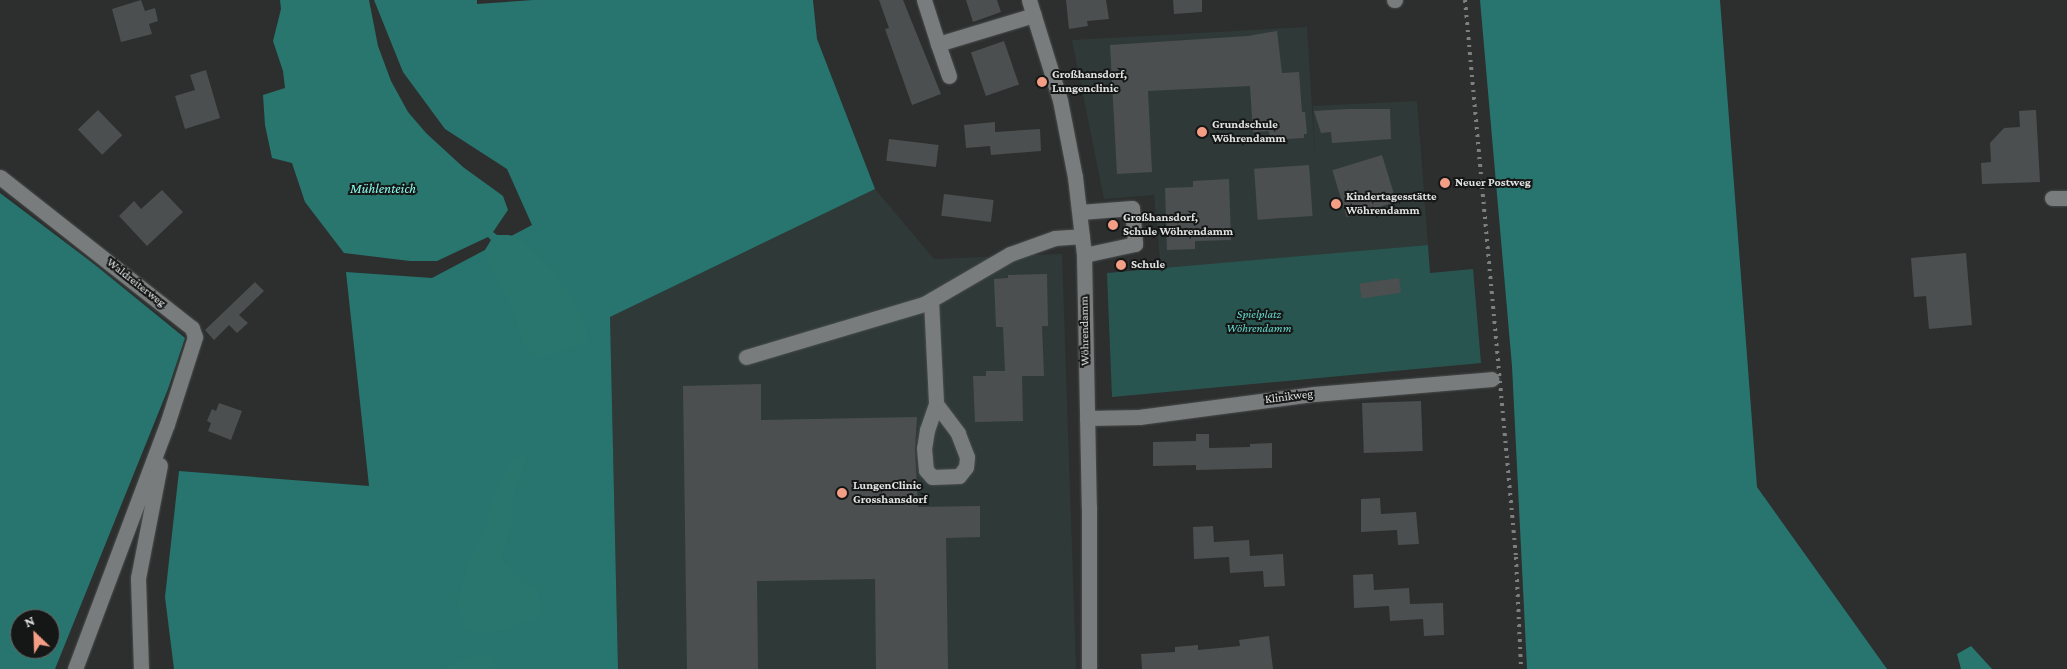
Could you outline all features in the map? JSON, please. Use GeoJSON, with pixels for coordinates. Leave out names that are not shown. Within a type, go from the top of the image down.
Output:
{"type":"FeatureCollection","features":[{"type":"Feature","properties":{"kind":"street"},"geometry":{"type":"LineString","coordinates":[[924,0],[949,76]]}},
{"type":"Feature","properties":{"kind":"street","name":"Wöhrendamm"},"geometry":{"type":"LineString","coordinates":[[1030,0],[1060,100],[1080,212],[1084,255],[1089,669]]}},
{"type":"Feature","properties":{"kind":"street"},"geometry":{"type":"LineString","coordinates":[[938,44],[1034,15]]}},
{"type":"Feature","properties":{"kind":"street","name":"Waldreiterweg"},"geometry":{"type":"LineString","coordinates":[[0,177],[192,328],[195,337],[167,424],[75,669]]}},
{"type":"Feature","properties":{"kind":"street"},"geometry":{"type":"LineString","coordinates":[[2052,198],[2067,198]]}},
{"type":"Feature","properties":{"kind":"street"},"geometry":{"type":"LineString","coordinates":[[1080,212],[1132,208],[1134,244],[1084,255]]}},
{"type":"Feature","properties":{"kind":"street"},"geometry":{"type":"LineString","coordinates":[[746,357],[931,300],[1010,254],[1055,238],[1082,236]]}},
{"type":"Feature","properties":{"kind":"street"},"geometry":{"type":"LineString","coordinates":[[931,300],[936,404]]}},
{"type":"Feature","properties":{"kind":"street","name":"Klinikweg"},"geometry":{"type":"LineString","coordinates":[[1087,418],[1139,417],[1314,394],[1491,380]]}},
{"type":"Feature","properties":{"kind":"street","name":"Waldreiterweg"},"geometry":{"type":"LineString","coordinates":[[141,669],[138,578],[167,424]]}},
{"type":"Feature","properties":{"kind":"shaded area"},"geometry":{"type":"Polygon","coordinates":[[[374,0],[477,0],[477,4],[533,0],[813,0],[817,39],[875,189],[610,317],[618,669],[174,669],[165,597],[179,471],[369,486],[346,272],[432,278],[532,225],[507,169],[445,129],[403,72],[374,0]]]}},
{"type":"Feature","properties":{"kind":"shaded area"},"geometry":{"type":"Polygon","coordinates":[[[1480,0],[1720,0],[1757,487],[1887,669],[1527,669],[1512,366],[1480,0]]]}},
{"type":"Feature","properties":{"kind":"shaded area","name":"Grundschule Wöhrendamm"},"geometry":{"type":"Polygon","coordinates":[[[1307,27],[1315,159],[1313,106],[1417,101],[1428,245],[1161,269],[1154,195],[1104,199],[1072,40],[1307,27]]]}},
{"type":"Feature","properties":{"kind":"shaded area","name":"LungenClinic Grosshansdorf"},"geometry":{"type":"Polygon","coordinates":[[[875,189],[934,259],[1062,254],[1076,669],[618,669],[610,317],[875,189]]]}},
{"type":"Feature","properties":{"kind":"shaded area"},"geometry":{"type":"Polygon","coordinates":[[[0,193],[94,264],[185,338],[168,389],[60,657],[60,609],[10,609],[10,659],[59,659],[55,669],[0,669],[0,193]]]}},
{"type":"Feature","properties":{"kind":"green space","name":"Spielplatz Wöhrendamm"},"geometry":{"type":"Polygon","coordinates":[[[1428,245],[1430,273],[1473,269],[1481,363],[1112,397],[1107,273],[1428,245]]]}},
{"type":"Feature","properties":{"kind":"water","name":"Mühlenteich"},"geometry":{"type":"Polygon","coordinates":[[[280,0],[369,0],[378,46],[391,81],[408,112],[426,133],[463,167],[503,196],[508,210],[493,232],[497,235],[519,237],[555,273],[577,304],[585,324],[588,341],[554,354],[534,357],[523,345],[510,301],[491,270],[485,250],[491,240],[488,237],[437,261],[410,261],[344,253],[305,202],[292,163],[272,158],[265,125],[263,95],[285,88],[283,71],[273,41],[281,9],[280,0]]]}},
{"type":"Feature","properties":{"kind":"water"},"geometry":{"type":"Polygon","coordinates":[[[527,453],[526,462],[514,492],[513,525],[501,557],[521,580],[536,590],[543,607],[538,618],[503,631],[477,634],[464,626],[457,601],[467,567],[487,521],[495,490],[509,464],[527,453]]]}},
{"type":"Feature","properties":{"kind":"water"},"geometry":{"type":"Polygon","coordinates":[[[1971,646],[1992,669],[1961,669],[1957,654],[1971,646]]]}},
{"type":"Feature","properties":{"kind":"water"},"geometry":{"type":"Polygon","coordinates":[[[475,654],[495,659],[489,669],[441,669],[475,654]]]}},
{"type":"Feature","properties":{"kind":"building"},"geometry":{"type":"Polygon","coordinates":[[[141,0],[145,11],[155,8],[158,21],[149,24],[152,34],[121,42],[112,9],[141,0]]]}},
{"type":"Feature","properties":{"kind":"building"},"geometry":{"type":"Polygon","coordinates":[[[879,0],[903,0],[941,94],[912,105],[885,29],[889,28],[879,0]]]}},
{"type":"Feature","properties":{"kind":"building"},"geometry":{"type":"Polygon","coordinates":[[[966,0],[997,0],[1001,12],[973,22],[966,0]]]}},
{"type":"Feature","properties":{"kind":"building"},"geometry":{"type":"Polygon","coordinates":[[[1066,0],[1106,0],[1109,19],[1087,21],[1088,26],[1069,29],[1066,0]]]}},
{"type":"Feature","properties":{"kind":"building"},"geometry":{"type":"Polygon","coordinates":[[[1173,0],[1202,0],[1202,12],[1174,14],[1173,0]]]}},
{"type":"Feature","properties":{"kind":"building"},"geometry":{"type":"Polygon","coordinates":[[[1277,31],[1282,73],[1299,72],[1302,112],[1305,112],[1307,134],[1304,134],[1304,138],[1270,140],[1269,131],[1253,132],[1250,86],[1148,91],[1152,172],[1117,174],[1110,45],[1248,36],[1277,31]]]}},
{"type":"Feature","properties":{"kind":"building"},"geometry":{"type":"Polygon","coordinates":[[[1004,41],[1019,84],[986,96],[971,52],[1004,41]]]}},
{"type":"Feature","properties":{"kind":"building"},"geometry":{"type":"Polygon","coordinates":[[[206,70],[220,118],[185,129],[175,96],[195,90],[190,75],[206,70]]]}},
{"type":"Feature","properties":{"kind":"building"},"geometry":{"type":"Polygon","coordinates":[[[1390,109],[1391,139],[1332,143],[1331,132],[1321,133],[1314,111],[1390,109]]]}},
{"type":"Feature","properties":{"kind":"building"},"geometry":{"type":"Polygon","coordinates":[[[98,110],[122,135],[102,155],[78,129],[98,110]]]}},
{"type":"Feature","properties":{"kind":"building"},"geometry":{"type":"Polygon","coordinates":[[[2036,110],[2040,182],[1982,184],[1981,163],[1991,162],[1990,143],[2004,128],[2020,127],[2019,111],[2036,110]]]}},
{"type":"Feature","properties":{"kind":"building"},"geometry":{"type":"Polygon","coordinates":[[[995,122],[995,132],[1040,129],[1041,151],[991,155],[990,146],[966,148],[964,125],[995,122]]]}},
{"type":"Feature","properties":{"kind":"building"},"geometry":{"type":"Polygon","coordinates":[[[889,139],[939,145],[936,167],[886,161],[889,139]]]}},
{"type":"Feature","properties":{"kind":"building"},"geometry":{"type":"Polygon","coordinates":[[[1382,155],[1396,202],[1347,217],[1332,170],[1382,155]]]}},
{"type":"Feature","properties":{"kind":"building"},"geometry":{"type":"Polygon","coordinates":[[[1309,165],[1313,216],[1258,220],[1254,169],[1309,165]]]}},
{"type":"Feature","properties":{"kind":"building"},"geometry":{"type":"Polygon","coordinates":[[[1229,179],[1231,240],[1195,241],[1195,249],[1167,250],[1165,188],[1193,187],[1193,181],[1229,179]]]}},
{"type":"Feature","properties":{"kind":"building"},"geometry":{"type":"Polygon","coordinates":[[[162,190],[183,212],[147,246],[119,216],[134,201],[141,209],[162,190]]]}},
{"type":"Feature","properties":{"kind":"building"},"geometry":{"type":"Polygon","coordinates":[[[944,194],[994,200],[991,222],[941,216],[944,194]]]}},
{"type":"Feature","properties":{"kind":"building"},"geometry":{"type":"Polygon","coordinates":[[[1966,253],[1972,325],[1929,329],[1926,296],[1914,297],[1911,258],[1966,253]]]}},
{"type":"Feature","properties":{"kind":"building"},"geometry":{"type":"Polygon","coordinates":[[[1047,274],[1048,326],[1042,326],[1044,376],[1022,376],[1023,421],[975,422],[973,376],[986,376],[986,371],[1005,371],[1003,327],[996,327],[994,279],[1008,278],[1008,275],[1047,274]]]}},
{"type":"Feature","properties":{"kind":"building"},"geometry":{"type":"Polygon","coordinates":[[[1399,278],[1401,293],[1361,298],[1359,284],[1399,278]]]}},
{"type":"Feature","properties":{"kind":"building"},"geometry":{"type":"Polygon","coordinates":[[[255,282],[264,291],[239,315],[248,323],[237,333],[229,325],[214,340],[205,330],[255,282]]]}},
{"type":"Feature","properties":{"kind":"building"},"geometry":{"type":"Polygon","coordinates":[[[761,384],[761,420],[917,417],[915,449],[918,507],[980,506],[980,537],[946,538],[948,669],[876,669],[875,579],[757,581],[758,669],[687,669],[683,386],[761,384]]]}},
{"type":"Feature","properties":{"kind":"building"},"geometry":{"type":"Polygon","coordinates":[[[1421,401],[1423,451],[1364,453],[1362,403],[1421,401]]]}},
{"type":"Feature","properties":{"kind":"building"},"geometry":{"type":"Polygon","coordinates":[[[219,403],[242,411],[231,440],[208,431],[211,423],[207,421],[212,409],[216,411],[219,403]]]}},
{"type":"Feature","properties":{"kind":"building"},"geometry":{"type":"Polygon","coordinates":[[[1196,434],[1209,434],[1209,448],[1250,447],[1250,444],[1272,443],[1272,468],[1196,470],[1196,465],[1153,466],[1153,442],[1196,441],[1196,434]]]}},
{"type":"Feature","properties":{"kind":"building"},"geometry":{"type":"Polygon","coordinates":[[[1380,498],[1381,514],[1416,512],[1419,544],[1398,545],[1397,530],[1361,532],[1361,499],[1380,498]]]}},
{"type":"Feature","properties":{"kind":"building"},"geometry":{"type":"Polygon","coordinates":[[[1213,526],[1214,542],[1249,540],[1250,556],[1283,554],[1285,586],[1264,587],[1263,571],[1230,573],[1229,557],[1194,559],[1193,527],[1213,526]]]}},
{"type":"Feature","properties":{"kind":"building"},"geometry":{"type":"Polygon","coordinates":[[[1373,574],[1374,590],[1409,588],[1410,604],[1443,603],[1444,635],[1424,636],[1423,619],[1390,621],[1389,606],[1354,608],[1353,575],[1373,574]]]}},
{"type":"Feature","properties":{"kind":"building"},"geometry":{"type":"Polygon","coordinates":[[[1269,636],[1273,669],[1142,669],[1141,654],[1175,652],[1175,647],[1198,645],[1198,650],[1240,646],[1239,640],[1269,636]]]}},
{"type":"Feature","properties":{"kind":"railway"},"geometry":{"type":"LineString","coordinates":[[1465,0],[1516,557],[1521,669]]}},
{"type":"Feature","properties":{"kind":"place","name":"Großhansdorf, Lungenclinic"},"geometry":{"type":"Point","coordinates":[1042,82]}},
{"type":"Feature","properties":{"kind":"place","name":"Grundschule Wöhrendamm"},"geometry":{"type":"Point","coordinates":[1202,132]}},
{"type":"Feature","properties":{"kind":"place","name":"Neuer Postweg"},"geometry":{"type":"Point","coordinates":[1445,183]}},
{"type":"Feature","properties":{"kind":"place","name":"Kindertagesstätte Wöhrendamm"},"geometry":{"type":"Point","coordinates":[1336,204]}},
{"type":"Feature","properties":{"kind":"place","name":"Großhansdorf, Schule Wöhrendamm"},"geometry":{"type":"Point","coordinates":[1113,225]}},
{"type":"Feature","properties":{"kind":"place","name":"Schule"},"geometry":{"type":"Point","coordinates":[1121,265]}},
{"type":"Feature","properties":{"kind":"place","name":"LungenClinic Grosshansdorf"},"geometry":{"type":"Point","coordinates":[842,493]}}]}
